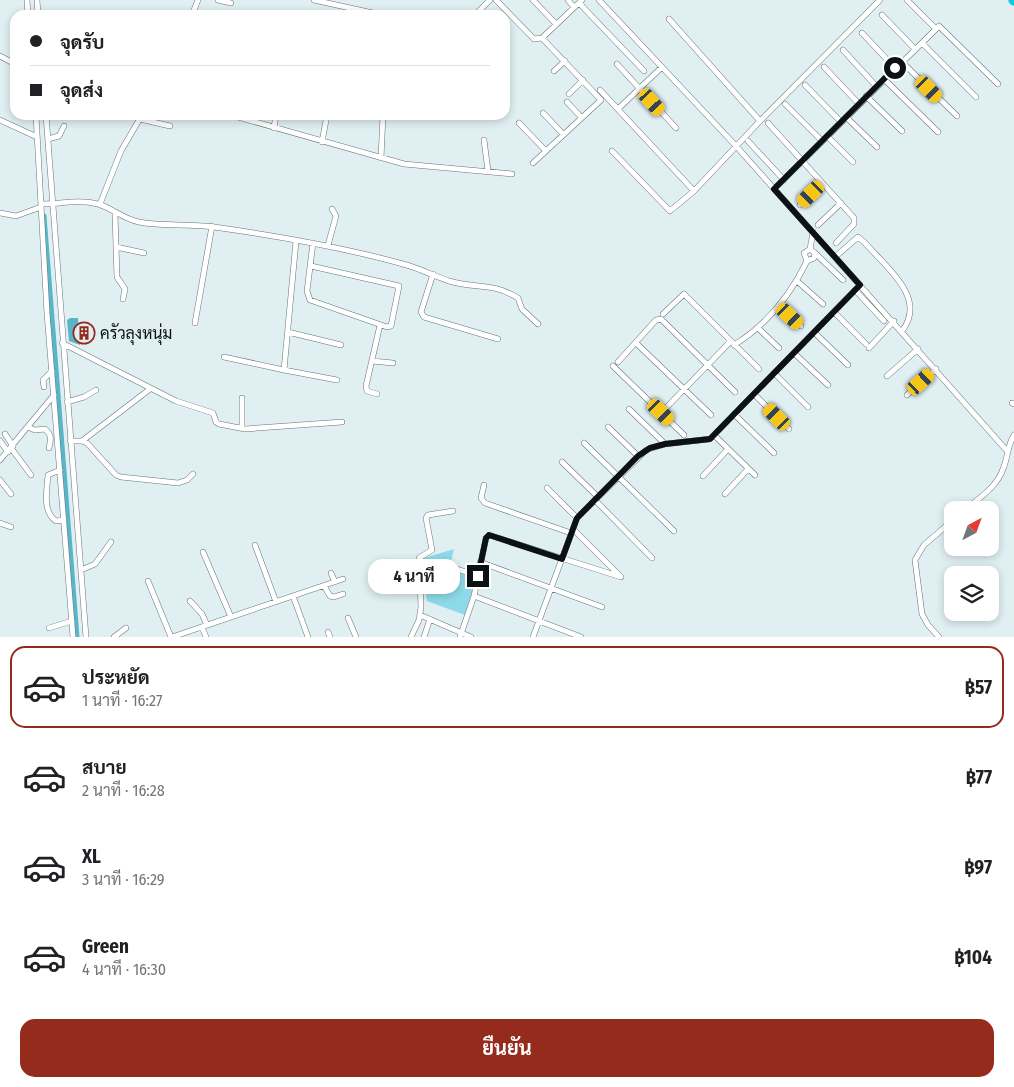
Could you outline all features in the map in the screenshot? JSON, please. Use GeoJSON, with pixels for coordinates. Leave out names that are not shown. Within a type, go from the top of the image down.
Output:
{"type":"FeatureCollection","features":[{"type":"Feature","properties":{"kind":"street"},"geometry":{"type":"LineString","coordinates":[[218,0],[232,3]]}},
{"type":"Feature","properties":{"kind":"street"},"geometry":{"type":"LineString","coordinates":[[314,0],[359,10]]}},
{"type":"Feature","properties":{"kind":"street"},"geometry":{"type":"LineString","coordinates":[[480,10],[490,0]]}},
{"type":"Feature","properties":{"kind":"street"},"geometry":{"type":"LineString","coordinates":[[496,0],[505,10]]}},
{"type":"Feature","properties":{"kind":"street"},"geometry":{"type":"LineString","coordinates":[[533,0],[556,24]]}},
{"type":"Feature","properties":{"kind":"street"},"geometry":{"type":"LineString","coordinates":[[568,0],[578,3],[644,71]]}},
{"type":"Feature","properties":{"kind":"street"},"geometry":{"type":"LineString","coordinates":[[612,151],[668,210],[672,210],[694,190],[880,0]]}},
{"type":"Feature","properties":{"kind":"street"},"geometry":{"type":"LineString","coordinates":[[907,0],[936,29]]}},
{"type":"Feature","properties":{"kind":"street"},"geometry":{"type":"LineString","coordinates":[[601,1],[736,146],[894,321],[1008,452]]}},
{"type":"Feature","properties":{"kind":"street"},"geometry":{"type":"LineString","coordinates":[[510,15],[534,39],[542,38],[578,3]]}},
{"type":"Feature","properties":{"kind":"street"},"geometry":{"type":"LineString","coordinates":[[882,15],[915,49]]}},
{"type":"Feature","properties":{"kind":"street"},"geometry":{"type":"LineString","coordinates":[[669,19],[760,121]]}},
{"type":"Feature","properties":{"kind":"street"},"geometry":{"type":"LineString","coordinates":[[774,189],[876,86],[939,26],[998,84]]}},
{"type":"Feature","properties":{"kind":"street"},"geometry":{"type":"LineString","coordinates":[[862,33],[895,68]]}},
{"type":"Feature","properties":{"kind":"street"},"geometry":{"type":"LineString","coordinates":[[533,163],[601,100],[542,38]]}},
{"type":"Feature","properties":{"kind":"street"},"geometry":{"type":"LineString","coordinates":[[922,43],[976,98]]}},
{"type":"Feature","properties":{"kind":"street"},"geometry":{"type":"LineString","coordinates":[[843,50],[876,86]]}},
{"type":"Feature","properties":{"kind":"street"},"geometry":{"type":"LineString","coordinates":[[554,71],[564,61]]}},
{"type":"Feature","properties":{"kind":"street"},"geometry":{"type":"LineString","coordinates":[[902,62],[956,116]]}},
{"type":"Feature","properties":{"kind":"street"},"geometry":{"type":"LineString","coordinates":[[617,64],[676,128]]}},
{"type":"Feature","properties":{"kind":"street"},"geometry":{"type":"LineString","coordinates":[[618,109],[662,67]]}},
{"type":"Feature","properties":{"kind":"street"},"geometry":{"type":"LineString","coordinates":[[824,67],[859,104]]}},
{"type":"Feature","properties":{"kind":"street"},"geometry":{"type":"LineString","coordinates":[[884,79],[938,132]]}},
{"type":"Feature","properties":{"kind":"street"},"geometry":{"type":"LineString","coordinates":[[569,94],[583,80]]}},
{"type":"Feature","properties":{"kind":"street"},"geometry":{"type":"LineString","coordinates":[[805,85],[841,122]]}},
{"type":"Feature","properties":{"kind":"street"},"geometry":{"type":"LineString","coordinates":[[600,90],[694,190]]}},
{"type":"Feature","properties":{"kind":"street"},"geometry":{"type":"LineString","coordinates":[[866,96],[902,131]]}},
{"type":"Feature","properties":{"kind":"street"},"geometry":{"type":"LineString","coordinates":[[567,102],[581,117]]}},
{"type":"Feature","properties":{"kind":"street"},"geometry":{"type":"LineString","coordinates":[[785,104],[822,141]]}},
{"type":"Feature","properties":{"kind":"street"},"geometry":{"type":"LineString","coordinates":[[543,113],[563,134]]}},
{"type":"Feature","properties":{"kind":"street"},"geometry":{"type":"LineString","coordinates":[[846,117],[876,147]]}},
{"type":"Feature","properties":{"kind":"street"},"geometry":{"type":"LineString","coordinates":[[0,120],[38,137]]}},
{"type":"Feature","properties":{"kind":"street"},"geometry":{"type":"LineString","coordinates":[[36,120],[52,371],[59,392],[67,402],[86,637]]}},
{"type":"Feature","properties":{"kind":"street"},"geometry":{"type":"LineString","coordinates":[[46,120],[62,343],[59,392],[60,470],[73,637]]}},
{"type":"Feature","properties":{"kind":"street"},"geometry":{"type":"LineString","coordinates":[[100,204],[121,151],[139,120]]}},
{"type":"Feature","properties":{"kind":"street"},"geometry":{"type":"LineString","coordinates":[[151,120],[170,126]]}},
{"type":"Feature","properties":{"kind":"street"},"geometry":{"type":"LineString","coordinates":[[248,120],[381,158],[418,166],[512,174]]}},
{"type":"Feature","properties":{"kind":"street"},"geometry":{"type":"LineString","coordinates":[[274,128],[275,120]]}},
{"type":"Feature","properties":{"kind":"street"},"geometry":{"type":"LineString","coordinates":[[322,142],[326,120]]}},
{"type":"Feature","properties":{"kind":"street"},"geometry":{"type":"LineString","coordinates":[[381,158],[383,120]]}},
{"type":"Feature","properties":{"kind":"street"},"geometry":{"type":"LineString","coordinates":[[519,123],[546,151]]}},
{"type":"Feature","properties":{"kind":"street"},"geometry":{"type":"LineString","coordinates":[[768,123],[855,221],[836,243]]}},
{"type":"Feature","properties":{"kind":"street"},"geometry":{"type":"LineString","coordinates":[[48,139],[59,136],[64,126]]}},
{"type":"Feature","properties":{"kind":"street"},"geometry":{"type":"LineString","coordinates":[[827,136],[853,162]]}},
{"type":"Feature","properties":{"kind":"street"},"geometry":{"type":"LineString","coordinates":[[484,140],[488,171]]}},
{"type":"Feature","properties":{"kind":"street"},"geometry":{"type":"LineString","coordinates":[[748,141],[784,180]]}},
{"type":"Feature","properties":{"kind":"street"},"geometry":{"type":"LineString","coordinates":[[800,205],[822,183]]}},
{"type":"Feature","properties":{"kind":"street"},"geometry":{"type":"LineString","coordinates":[[0,213],[16,216],[42,205],[67,201],[100,204],[115,214],[138,222],[212,226],[296,242],[328,245],[405,264],[448,281],[492,286],[518,298],[522,309],[538,324]]}},
{"type":"Feature","properties":{"kind":"street"},"geometry":{"type":"LineString","coordinates":[[818,225],[841,203]]}},
{"type":"Feature","properties":{"kind":"street"},"geometry":{"type":"LineString","coordinates":[[328,245],[336,216],[332,208]]}},
{"type":"Feature","properties":{"kind":"street"},"geometry":{"type":"LineString","coordinates":[[115,214],[117,278],[125,289],[123,299]]}},
{"type":"Feature","properties":{"kind":"street"},"geometry":{"type":"LineString","coordinates":[[195,323],[212,226]]}},
{"type":"Feature","properties":{"kind":"street"},"geometry":{"type":"LineString","coordinates":[[661,412],[707,365],[732,343],[759,329],[780,306],[808,261],[814,258],[812,251],[813,232]]}},
{"type":"Feature","properties":{"kind":"street"},"geometry":{"type":"LineString","coordinates":[[835,257],[858,237],[865,242],[908,294],[911,310],[909,320],[902,331]]}},
{"type":"Feature","properties":{"kind":"street"},"geometry":{"type":"LineString","coordinates":[[284,370],[290,285],[296,242]]}},
{"type":"Feature","properties":{"kind":"street"},"geometry":{"type":"LineString","coordinates":[[311,266],[398,286],[391,326],[380,325],[313,303],[307,295],[314,243]]}},
{"type":"Feature","properties":{"kind":"street"},"geometry":{"type":"LineString","coordinates":[[116,247],[144,253]]}},
{"type":"Feature","properties":{"kind":"street"},"geometry":{"type":"LineString","coordinates":[[808,261],[804,258],[804,253],[812,251]]}},
{"type":"Feature","properties":{"kind":"street"},"geometry":{"type":"LineString","coordinates":[[812,251],[843,280]]}},
{"type":"Feature","properties":{"kind":"street"},"geometry":{"type":"LineString","coordinates":[[434,274],[421,312],[424,317],[498,340]]}},
{"type":"Feature","properties":{"kind":"street"},"geometry":{"type":"LineString","coordinates":[[797,281],[823,304]]}},
{"type":"Feature","properties":{"kind":"street"},"geometry":{"type":"LineString","coordinates":[[533,637],[577,518],[638,456],[650,448],[665,444],[709,440],[860,285]]}},
{"type":"Feature","properties":{"kind":"street"},"geometry":{"type":"LineString","coordinates":[[855,290],[884,321]]}},
{"type":"Feature","properties":{"kind":"street"},"geometry":{"type":"LineString","coordinates":[[663,314],[684,294],[759,369]]}},
{"type":"Feature","properties":{"kind":"street"},"geometry":{"type":"LineString","coordinates":[[780,306],[801,326]]}},
{"type":"Feature","properties":{"kind":"street"},"geometry":{"type":"LineString","coordinates":[[834,312],[868,346],[894,321]]}},
{"type":"Feature","properties":{"kind":"street"},"geometry":{"type":"LineString","coordinates":[[618,362],[656,320],[660,319],[735,392]]}},
{"type":"Feature","properties":{"kind":"street"},"geometry":{"type":"LineString","coordinates":[[378,394],[366,389],[380,325]]}},
{"type":"Feature","properties":{"kind":"street"},"geometry":{"type":"LineString","coordinates":[[759,329],[779,348]]}},
{"type":"Feature","properties":{"kind":"street"},"geometry":{"type":"LineString","coordinates":[[288,332],[341,345]]}},
{"type":"Feature","properties":{"kind":"street"},"geometry":{"type":"LineString","coordinates":[[814,332],[848,365]]}},
{"type":"Feature","properties":{"kind":"street"},"geometry":{"type":"LineString","coordinates":[[62,343],[179,403],[213,413],[216,422],[219,424],[242,428],[342,422]]}},
{"type":"Feature","properties":{"kind":"street"},"geometry":{"type":"LineString","coordinates":[[636,343],[711,415]]}},
{"type":"Feature","properties":{"kind":"street"},"geometry":{"type":"LineString","coordinates":[[887,376],[918,349]]}},
{"type":"Feature","properties":{"kind":"street"},"geometry":{"type":"LineString","coordinates":[[794,353],[828,385]]}},
{"type":"Feature","properties":{"kind":"street"},"geometry":{"type":"LineString","coordinates":[[224,357],[337,380]]}},
{"type":"Feature","properties":{"kind":"street"},"geometry":{"type":"LineString","coordinates":[[372,361],[393,363]]}},
{"type":"Feature","properties":{"kind":"street"},"geometry":{"type":"LineString","coordinates":[[612,366],[684,434]]}},
{"type":"Feature","properties":{"kind":"street"},"geometry":{"type":"LineString","coordinates":[[907,395],[936,369]]}},
{"type":"Feature","properties":{"kind":"street"},"geometry":{"type":"LineString","coordinates":[[44,387],[43,380],[52,371]]}},
{"type":"Feature","properties":{"kind":"street"},"geometry":{"type":"LineString","coordinates":[[774,373],[808,408]]}},
{"type":"Feature","properties":{"kind":"street"},"geometry":{"type":"LineString","coordinates":[[82,441],[150,389]]}},
{"type":"Feature","properties":{"kind":"street"},"geometry":{"type":"LineString","coordinates":[[67,402],[84,397],[96,390]]}},
{"type":"Feature","properties":{"kind":"street"},"geometry":{"type":"LineString","coordinates":[[0,460],[59,392]]}},
{"type":"Feature","properties":{"kind":"street"},"geometry":{"type":"LineString","coordinates":[[754,394],[789,429]]}},
{"type":"Feature","properties":{"kind":"street"},"geometry":{"type":"LineString","coordinates":[[242,398],[242,428]]}},
{"type":"Feature","properties":{"kind":"street"},"geometry":{"type":"LineString","coordinates":[[630,409],[665,444]]}},
{"type":"Feature","properties":{"kind":"street"},"geometry":{"type":"LineString","coordinates":[[734,414],[774,453]]}},
{"type":"Feature","properties":{"kind":"street"},"geometry":{"type":"LineString","coordinates":[[28,427],[35,430],[45,429],[51,439],[50,448]]}},
{"type":"Feature","properties":{"kind":"street"},"geometry":{"type":"LineString","coordinates":[[608,427],[638,456]]}},
{"type":"Feature","properties":{"kind":"street"},"geometry":{"type":"LineString","coordinates":[[5,434],[10,449]]}},
{"type":"Feature","properties":{"kind":"street"},"geometry":{"type":"LineString","coordinates":[[714,435],[755,475]]}},
{"type":"Feature","properties":{"kind":"street"},"geometry":{"type":"LineString","coordinates":[[975,501],[998,480],[1014,435]]}},
{"type":"Feature","properties":{"kind":"street"},"geometry":{"type":"LineString","coordinates":[[0,441],[10,449],[31,475]]}},
{"type":"Feature","properties":{"kind":"street"},"geometry":{"type":"LineString","coordinates":[[70,441],[82,441],[90,445],[116,475],[121,477],[178,483],[187,480],[193,474]]}},
{"type":"Feature","properties":{"kind":"street"},"geometry":{"type":"LineString","coordinates":[[584,443],[674,531]]}},
{"type":"Feature","properties":{"kind":"street"},"geometry":{"type":"LineString","coordinates":[[703,476],[728,449]]}},
{"type":"Feature","properties":{"kind":"street"},"geometry":{"type":"LineString","coordinates":[[562,462],[652,558]]}},
{"type":"Feature","properties":{"kind":"street"},"geometry":{"type":"LineString","coordinates":[[725,494],[748,469]]}},
{"type":"Feature","properties":{"kind":"street"},"geometry":{"type":"LineString","coordinates":[[60,470],[48,475],[45,495],[50,516],[56,521],[64,520]]}},
{"type":"Feature","properties":{"kind":"street"},"geometry":{"type":"LineString","coordinates":[[0,480],[11,494]]}},
{"type":"Feature","properties":{"kind":"street"},"geometry":{"type":"LineString","coordinates":[[461,635],[474,596],[480,562],[489,535],[621,576],[572,531],[485,504],[481,498],[484,485]]}},
{"type":"Feature","properties":{"kind":"street"},"geometry":{"type":"LineString","coordinates":[[547,488],[577,518]]}},
{"type":"Feature","properties":{"kind":"street"},"geometry":{"type":"LineString","coordinates":[[411,637],[419,618],[419,558],[430,554],[433,548],[425,523],[426,518],[428,515],[452,511]]}},
{"type":"Feature","properties":{"kind":"street"},"geometry":{"type":"LineString","coordinates":[[0,523],[11,527]]}},
{"type":"Feature","properties":{"kind":"street"},"geometry":{"type":"LineString","coordinates":[[939,637],[922,614],[915,560],[924,545],[944,528]]}},
{"type":"Feature","properties":{"kind":"street"},"geometry":{"type":"LineString","coordinates":[[81,570],[95,564],[112,542]]}},
{"type":"Feature","properties":{"kind":"street"},"geometry":{"type":"LineString","coordinates":[[255,545],[276,602]]}},
{"type":"Feature","properties":{"kind":"street"},"geometry":{"type":"LineString","coordinates":[[203,552],[231,617]]}},
{"type":"Feature","properties":{"kind":"street"},"geometry":{"type":"LineString","coordinates":[[480,562],[602,607]]}},
{"type":"Feature","properties":{"kind":"street"},"geometry":{"type":"LineString","coordinates":[[452,567],[478,576]]}},
{"type":"Feature","properties":{"kind":"street"},"geometry":{"type":"LineString","coordinates":[[331,573],[335,582]]}},
{"type":"Feature","properties":{"kind":"street"},"geometry":{"type":"LineString","coordinates":[[148,581],[173,637],[344,579]]}},
{"type":"Feature","properties":{"kind":"street"},"geometry":{"type":"LineString","coordinates":[[324,586],[330,596],[334,597],[343,594]]}},
{"type":"Feature","properties":{"kind":"street"},"geometry":{"type":"LineString","coordinates":[[293,596],[308,637]]}},
{"type":"Feature","properties":{"kind":"street"},"geometry":{"type":"LineString","coordinates":[[474,596],[581,637]]}},
{"type":"Feature","properties":{"kind":"street"},"geometry":{"type":"LineString","coordinates":[[190,601],[202,614],[206,637]]}},
{"type":"Feature","properties":{"kind":"street"},"geometry":{"type":"LineString","coordinates":[[348,618],[356,637]]}},
{"type":"Feature","properties":{"kind":"street"},"geometry":{"type":"LineString","coordinates":[[419,618],[431,621],[461,635],[471,637]]}},
{"type":"Feature","properties":{"kind":"street"},"geometry":{"type":"LineString","coordinates":[[49,628],[72,621]]}},
{"type":"Feature","properties":{"kind":"street"},"geometry":{"type":"LineString","coordinates":[[424,637],[431,621]]}},
{"type":"Feature","properties":{"kind":"street"},"geometry":{"type":"LineString","coordinates":[[114,637],[126,628]]}},
{"type":"Feature","properties":{"kind":"shaded area"},"geometry":{"type":"Polygon","coordinates":[[[78,318],[80,345],[69,341],[67,320],[78,318]]]}},
{"type":"Feature","properties":{"kind":"shaded area"},"geometry":{"type":"Polygon","coordinates":[[[454,549],[449,569],[476,579],[465,615],[427,601],[421,559],[454,549]]]}},
{"type":"Feature","properties":{"kind":"waterway"},"geometry":{"type":"LineString","coordinates":[[44,216],[77,637]]}},
{"type":"Feature","properties":{"kind":"place","name":"ครัวลุงหนุ่ม"},"geometry":{"type":"Point","coordinates":[84,333]}},
{"type":"Feature","properties":{"kind":"route"},"geometry":{"type":"LineString","coordinates":[[478,576],[486,538],[489,535],[562,559],[577,518],[638,456],[650,448],[665,444],[710,439],[860,285],[774,189],[895,68]]}}]}
